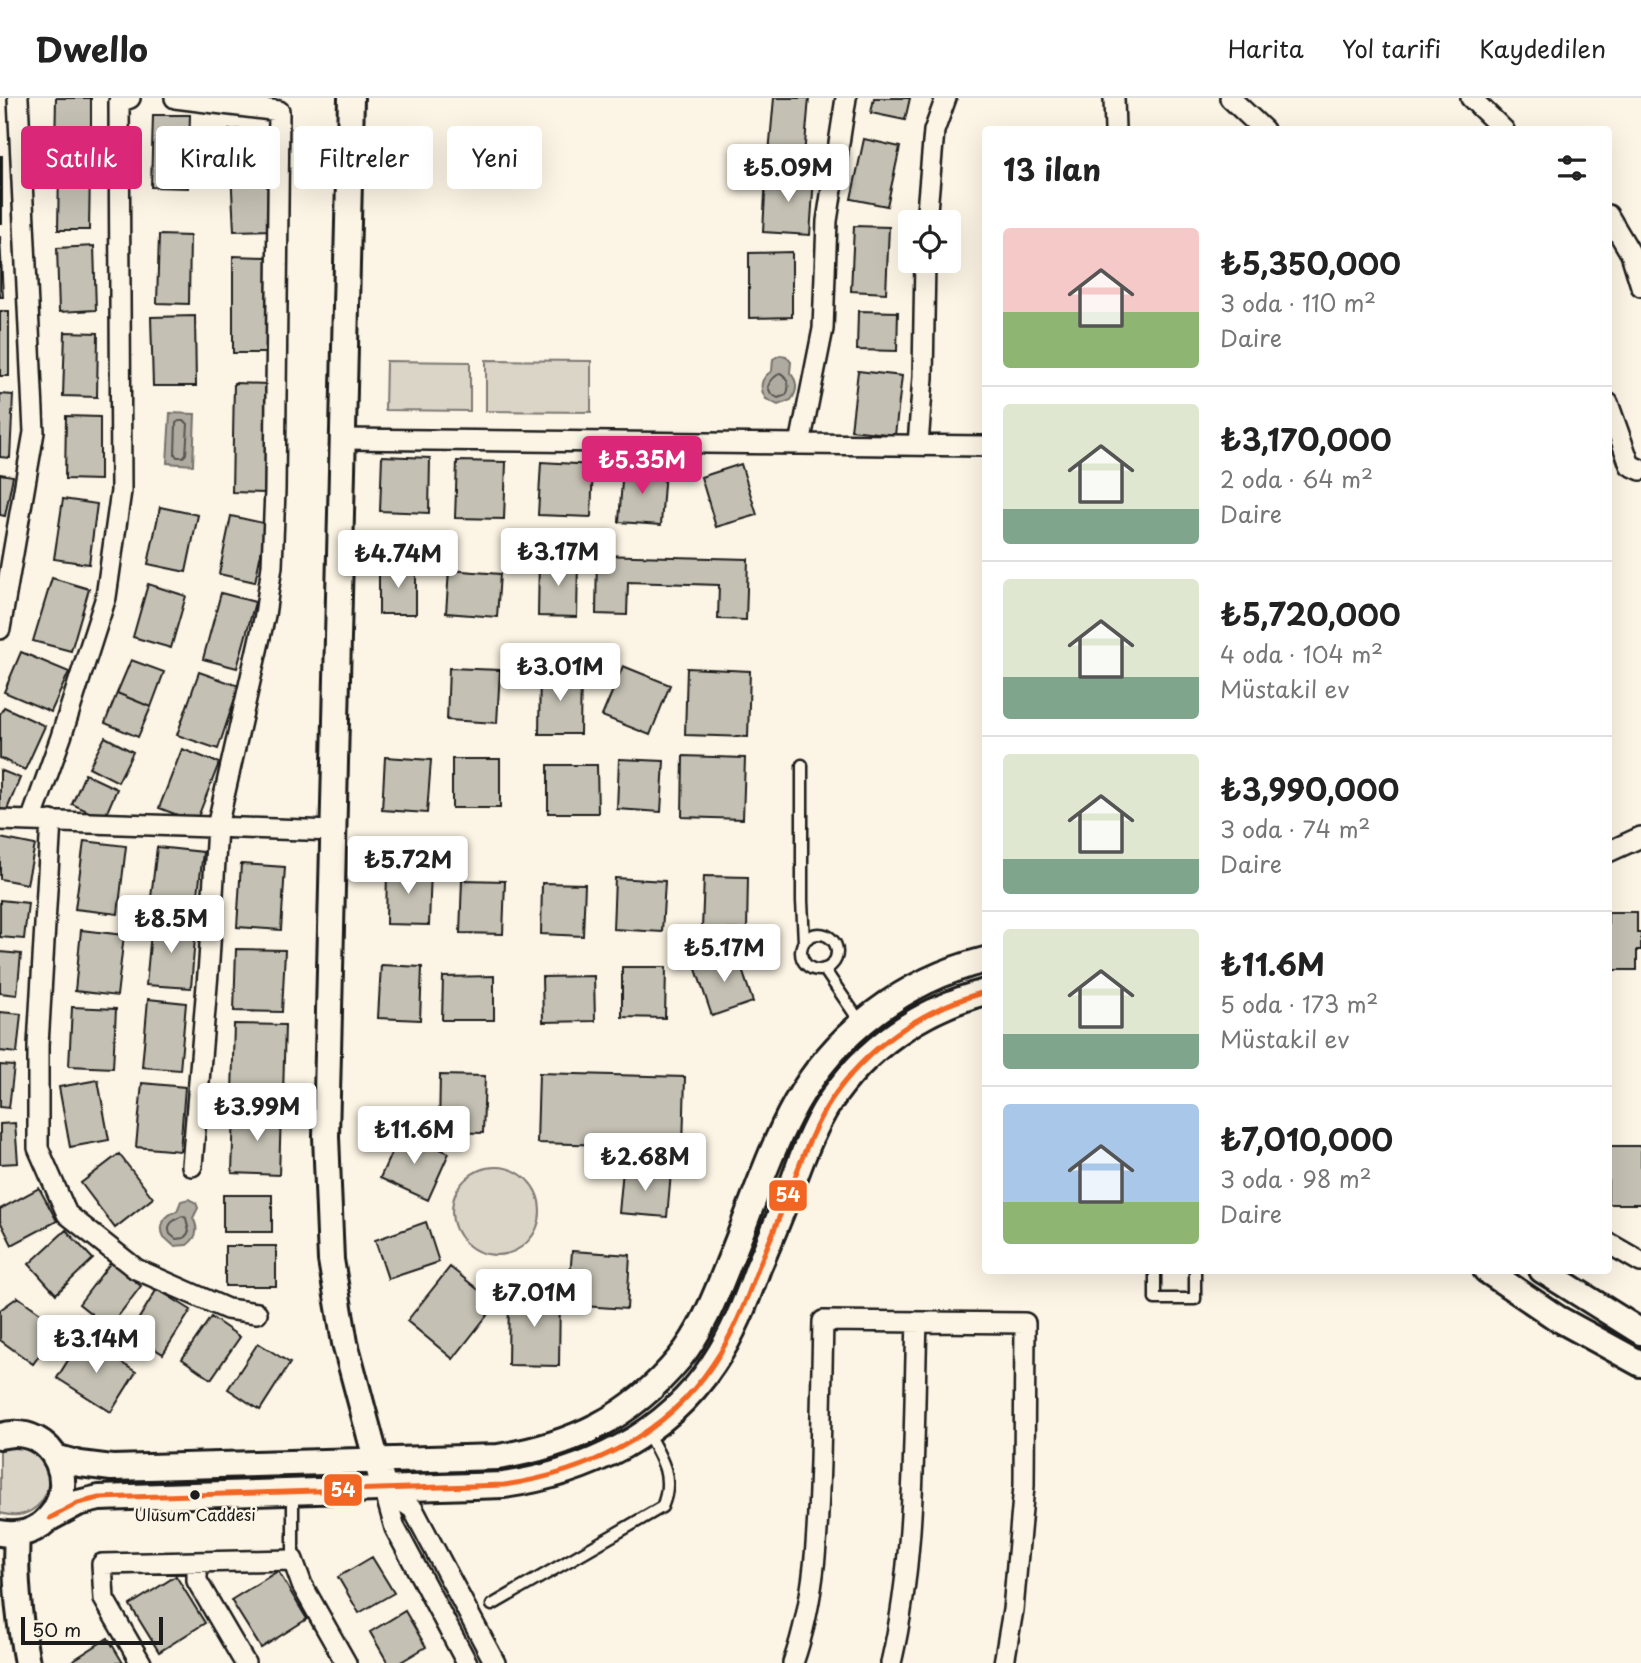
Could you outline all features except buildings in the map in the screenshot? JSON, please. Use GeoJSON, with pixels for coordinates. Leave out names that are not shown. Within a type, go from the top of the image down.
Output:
{"type":"FeatureCollection","features":[{"type":"Feature","properties":{"kind":"street"},"geometry":{"type":"LineString","coordinates":[[0,629],[34,432],[18,98]]}},
{"type":"Feature","properties":{"kind":"street"},"geometry":{"type":"LineString","coordinates":[[130,98],[119,102],[121,491],[106,597],[61,737],[41,821],[38,1148],[67,1214],[136,1269],[227,1309],[257,1313]]}},
{"type":"Feature","properties":{"kind":"street"},"geometry":{"type":"LineString","coordinates":[[175,98],[279,111],[276,463],[272,566],[265,615],[217,827],[192,1166]]}},
{"type":"Feature","properties":{"kind":"street"},"geometry":{"type":"LineString","coordinates":[[351,98],[326,1136],[331,1260],[345,1343],[395,1528],[467,1663]]}},
{"type":"Feature","properties":{"kind":"street"},"geometry":{"type":"LineString","coordinates":[[800,444],[823,329],[827,221],[846,98]]}},
{"type":"Feature","properties":{"kind":"street"},"geometry":{"type":"LineString","coordinates":[[927,210],[933,131],[946,98]]}},
{"type":"Feature","properties":{"kind":"street"},"geometry":{"type":"LineString","coordinates":[[1114,98],[1115,126]]}},
{"type":"Feature","properties":{"kind":"street"},"geometry":{"type":"LineString","coordinates":[[1230,98],[1260,126]]}},
{"type":"Feature","properties":{"kind":"street"},"geometry":{"type":"LineString","coordinates":[[1471,98],[1500,126]]}},
{"type":"Feature","properties":{"kind":"street"},"geometry":{"type":"LineString","coordinates":[[1612,222],[1631,254],[1641,286]]}},
{"type":"Feature","properties":{"kind":"street"},"geometry":{"type":"LineString","coordinates":[[918,445],[923,377],[925,273]]}},
{"type":"Feature","properties":{"kind":"street"},"geometry":{"type":"LineString","coordinates":[[1612,414],[1630,465],[1641,470]]}},
{"type":"Feature","properties":{"kind":"street"},"geometry":{"type":"LineString","coordinates":[[343,439],[982,446]]}},
{"type":"Feature","properties":{"kind":"street"},"geometry":{"type":"LineString","coordinates":[[0,820],[335,831]]}},
{"type":"Feature","properties":{"kind":"street"},"geometry":{"type":"LineString","coordinates":[[1612,850],[1641,836]]}},
{"type":"Feature","properties":{"kind":"street"},"geometry":{"type":"LineString","coordinates":[[55,1457],[111,1468],[498,1457],[530,1452],[564,1442],[598,1427],[625,1410],[654,1385],[681,1357],[704,1320],[795,1105],[825,1059],[861,1023],[889,1001],[915,987],[982,961]]}},
{"type":"Feature","properties":{"kind":"street"},"geometry":{"type":"LineString","coordinates":[[27,1663],[18,1614],[15,1567],[8,1534],[32,1531],[78,1503],[99,1498],[504,1485],[533,1481],[581,1467],[609,1455],[646,1431],[676,1407],[696,1386],[720,1353],[743,1307],[808,1143],[829,1103],[849,1077],[891,1036],[922,1016],[958,999],[982,993]]}},
{"type":"Feature","properties":{"kind":"street"},"geometry":{"type":"LineString","coordinates":[[1612,1245],[1641,1262]]}},
{"type":"Feature","properties":{"kind":"street"},"geometry":{"type":"LineString","coordinates":[[1492,1274],[1557,1318],[1641,1364]]}},
{"type":"Feature","properties":{"kind":"street"},"geometry":{"type":"LineString","coordinates":[[1548,1274],[1641,1332]]}},
{"type":"Feature","properties":{"kind":"street"},"geometry":{"type":"LineString","coordinates":[[793,1663],[812,1593],[819,1512],[823,1321],[1025,1322],[1024,1486],[1013,1610],[1004,1663]]}},
{"type":"Feature","properties":{"kind":"street"},"geometry":{"type":"LineString","coordinates":[[891,1663],[899,1630],[910,1535],[917,1322]]}},
{"type":"Feature","properties":{"kind":"street"},"geometry":{"type":"LineString","coordinates":[[0,1436],[21,1434],[35,1438],[55,1457],[61,1470],[62,1497],[50,1518]]}},
{"type":"Feature","properties":{"kind":"street"},"geometry":{"type":"LineString","coordinates":[[384,1489],[413,1509],[495,1663]]}},
{"type":"Feature","properties":{"kind":"street"},"geometry":{"type":"LineString","coordinates":[[141,1663],[104,1599],[102,1564],[293,1560],[302,1585],[346,1663]]}},
{"type":"Feature","properties":{"kind":"street"},"geometry":{"type":"LineString","coordinates":[[197,1562],[197,1581],[245,1663]]}},
{"type":"Feature","properties":{"kind":"lane"},"geometry":{"type":"LineString","coordinates":[[802,765],[802,954],[807,965],[813,968],[824,969],[834,961],[835,944],[826,935],[814,935],[804,942]]}},
{"type":"Feature","properties":{"kind":"lane"},"geometry":{"type":"LineString","coordinates":[[824,969],[861,1023]]}},
{"type":"Feature","properties":{"kind":"lane"},"geometry":{"type":"LineString","coordinates":[[1155,1274],[1155,1299],[1195,1299],[1195,1274]]}},
{"type":"Feature","properties":{"kind":"lane"},"geometry":{"type":"LineString","coordinates":[[492,1605],[662,1507],[667,1497],[666,1464],[646,1431]]}},
{"type":"Feature","properties":{"kind":"lane"},"geometry":{"type":"LineString","coordinates":[[293,1492],[293,1560]]}},
{"type":"Feature","properties":{"kind":"shaded area"},"geometry":{"type":"Polygon","coordinates":[[[486,360],[591,361],[591,412],[486,411],[486,360]]]}},
{"type":"Feature","properties":{"kind":"shaded area"},"geometry":{"type":"Polygon","coordinates":[[[386,361],[470,362],[470,411],[385,410],[386,361]]]}},
{"type":"Feature","properties":{"kind":"shaded area"},"geometry":{"type":"Polygon","coordinates":[[[496,1167],[513,1171],[527,1180],[536,1194],[540,1211],[536,1228],[527,1242],[513,1251],[496,1255],[479,1251],[465,1242],[456,1228],[452,1211],[456,1194],[465,1180],[479,1171],[496,1167]]]}},
{"type":"Feature","properties":{"kind":"shaded area"},"geometry":{"type":"Polygon","coordinates":[[[18,1445],[34,1453],[44,1464],[48,1477],[47,1490],[41,1502],[31,1511],[17,1515],[0,1513],[0,1448],[18,1445]]]}},
{"type":"Feature","properties":{"kind":"water"},"geometry":{"type":"Polygon","coordinates":[[[780,355],[786,356],[791,362],[790,373],[796,386],[791,400],[778,405],[766,399],[762,387],[763,380],[772,371],[773,359],[780,355]]]}},
{"type":"Feature","properties":{"kind":"water"},"geometry":{"type":"Polygon","coordinates":[[[170,413],[195,414],[193,465],[167,463],[170,413]]]}},
{"type":"Feature","properties":{"kind":"water"},"geometry":{"type":"Polygon","coordinates":[[[189,1199],[196,1203],[198,1208],[193,1218],[196,1233],[187,1245],[174,1246],[164,1237],[162,1225],[169,1215],[177,1211],[181,1201],[189,1199]]]}},
{"type":"Feature","properties":{"kind":"transit line","name":"54"},"geometry":{"type":"LineString","coordinates":[[50,1518],[78,1503],[99,1498],[504,1485],[565,1471],[622,1447],[672,1411],[694,1389],[720,1353],[744,1305],[813,1133],[829,1103],[844,1083],[860,1064],[897,1033],[939,1009],[982,993]]}},
{"type":"Feature","properties":{"kind":"place","name":"Ulusum Caddesi"},"geometry":{"type":"Point","coordinates":[195,1495]}}]}
